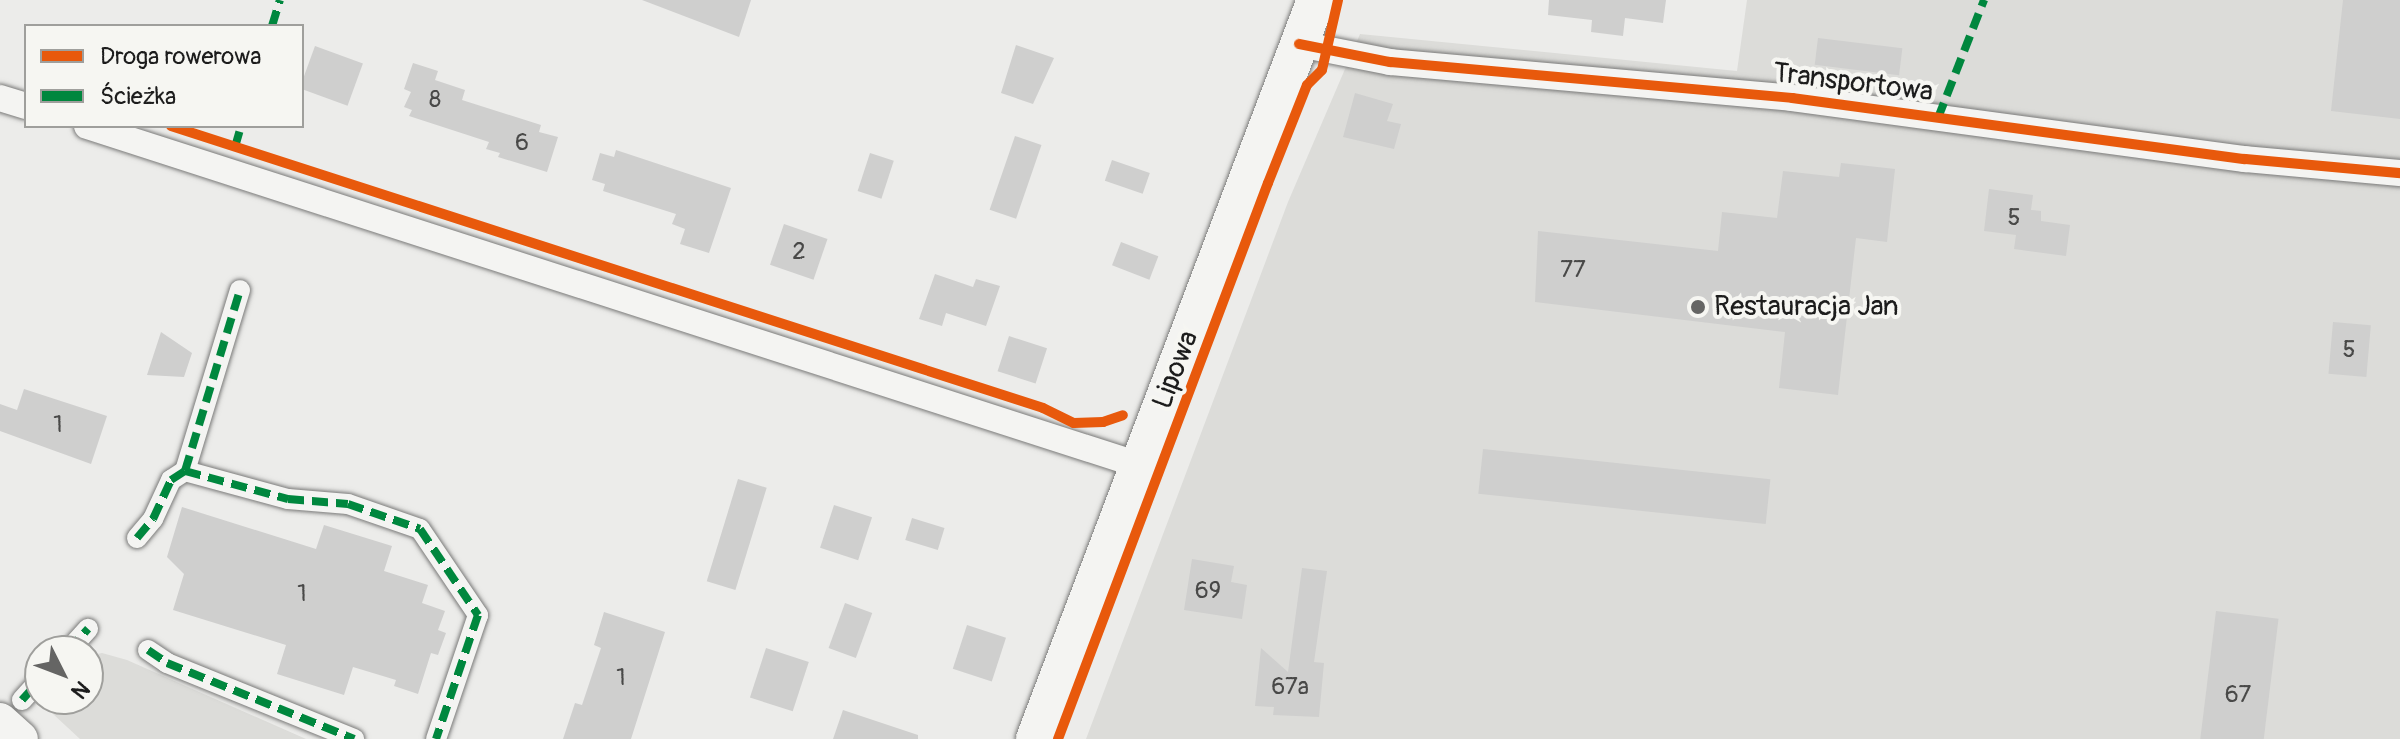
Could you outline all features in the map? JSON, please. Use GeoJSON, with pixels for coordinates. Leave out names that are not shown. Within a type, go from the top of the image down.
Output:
{"type":"FeatureCollection","features":[{"type":"Feature","properties":{"kind":"main road","name":"Lipowa"},"geometry":{"type":"LineString","coordinates":[[1035,739],[1316,0]]}},
{"type":"Feature","properties":{"kind":"street","name":"Transportowa"},"geometry":{"type":"LineString","coordinates":[[1299,44],[1390,62],[1792,98],[2245,159],[2400,173]]}},
{"type":"Feature","properties":{"kind":"street"},"geometry":{"type":"LineString","coordinates":[[0,98],[24,105]]}},
{"type":"Feature","properties":{"kind":"street"},"geometry":{"type":"LineString","coordinates":[[93,128],[1139,465]]}},
{"type":"Feature","properties":{"kind":"street"},"geometry":{"type":"LineString","coordinates":[[137,538],[153,519],[171,480],[185,471],[240,290]]}},
{"type":"Feature","properties":{"kind":"street"},"geometry":{"type":"LineString","coordinates":[[185,471],[288,499],[348,504],[420,529],[478,615],[436,739]]}},
{"type":"Feature","properties":{"kind":"street"},"geometry":{"type":"LineString","coordinates":[[83,635],[88,629]]}},
{"type":"Feature","properties":{"kind":"street"},"geometry":{"type":"LineString","coordinates":[[148,650],[354,739]]}},
{"type":"Feature","properties":{"kind":"street"},"geometry":{"type":"LineString","coordinates":[[11,710],[21,739]]}},
{"type":"Feature","properties":{"kind":"shaded area"},"geometry":{"type":"Polygon","coordinates":[[[1747,0],[2400,0],[2400,739],[1086,739],[1288,202],[1360,34],[1737,71],[1747,0]]]}},
{"type":"Feature","properties":{"kind":"shaded area"},"geometry":{"type":"Polygon","coordinates":[[[104,654],[127,660],[306,739],[80,739],[54,715],[104,715],[104,654]]]}},
{"type":"Feature","properties":{"kind":"building"},"geometry":{"type":"Polygon","coordinates":[[[642,0],[751,0],[739,37],[642,0]]]}},
{"type":"Feature","properties":{"kind":"building"},"geometry":{"type":"Polygon","coordinates":[[[1549,0],[1666,0],[1663,23],[1625,18],[1623,36],[1591,32],[1592,20],[1548,15],[1549,0]]]}},
{"type":"Feature","properties":{"kind":"building"},"geometry":{"type":"Polygon","coordinates":[[[2343,0],[2400,0],[2400,119],[2331,111],[2343,0]]]}},
{"type":"Feature","properties":{"kind":"building"},"geometry":{"type":"Polygon","coordinates":[[[1818,38],[1902,48],[1899,75],[1815,65],[1818,38]]]}},
{"type":"Feature","properties":{"kind":"building"},"geometry":{"type":"Polygon","coordinates":[[[1016,45],[1054,58],[1033,104],[1001,93],[1016,45]]]}},
{"type":"Feature","properties":{"kind":"building"},"geometry":{"type":"Polygon","coordinates":[[[315,46],[363,63],[348,106],[304,90],[304,76],[315,46]]]}},
{"type":"Feature","properties":{"kind":"building"},"geometry":{"type":"Polygon","coordinates":[[[413,63],[438,71],[435,80],[465,90],[462,100],[541,125],[539,132],[558,137],[547,172],[498,157],[500,153],[486,149],[489,142],[409,116],[412,110],[404,107],[411,92],[404,89],[413,63]]]}},
{"type":"Feature","properties":{"kind":"building"},"geometry":{"type":"Polygon","coordinates":[[[1355,93],[1393,104],[1387,121],[1401,124],[1394,149],[1343,137],[1355,93]]]}},
{"type":"Feature","properties":{"kind":"building"},"geometry":{"type":"Polygon","coordinates":[[[1015,136],[1041,145],[1016,219],[990,210],[1015,136]]]}},
{"type":"Feature","properties":{"kind":"building"},"geometry":{"type":"Polygon","coordinates":[[[616,150],[731,188],[709,253],[680,244],[685,229],[672,224],[676,214],[603,191],[605,184],[592,180],[600,153],[614,157],[616,150]]]}},
{"type":"Feature","properties":{"kind":"building"},"geometry":{"type":"Polygon","coordinates":[[[870,153],[894,161],[881,199],[858,191],[870,153]]]}},
{"type":"Feature","properties":{"kind":"building"},"geometry":{"type":"Polygon","coordinates":[[[1112,160],[1150,173],[1143,194],[1105,181],[1112,160]]]}},
{"type":"Feature","properties":{"kind":"building"},"geometry":{"type":"Polygon","coordinates":[[[1841,163],[1895,169],[1887,242],[1856,238],[1838,395],[1779,388],[1785,332],[1535,302],[1538,231],[1718,251],[1722,212],[1777,218],[1783,171],[1839,177],[1841,163]]]}},
{"type":"Feature","properties":{"kind":"building"},"geometry":{"type":"Polygon","coordinates":[[[1989,189],[2033,195],[2031,210],[2041,211],[2041,221],[2070,225],[2066,256],[2014,249],[2016,235],[1984,231],[1989,189]]]}},
{"type":"Feature","properties":{"kind":"building"},"geometry":{"type":"Polygon","coordinates":[[[784,224],[827,239],[813,280],[770,265],[784,224]]]}},
{"type":"Feature","properties":{"kind":"building"},"geometry":{"type":"Polygon","coordinates":[[[1121,242],[1158,256],[1149,280],[1112,265],[1121,242]]]}},
{"type":"Feature","properties":{"kind":"building"},"geometry":{"type":"Polygon","coordinates":[[[935,274],[973,287],[976,279],[1000,286],[986,326],[946,313],[942,326],[919,319],[935,274]]]}},
{"type":"Feature","properties":{"kind":"building"},"geometry":{"type":"Polygon","coordinates":[[[2333,322],[2371,325],[2366,377],[2328,374],[2333,322]]]}},
{"type":"Feature","properties":{"kind":"building"},"geometry":{"type":"Polygon","coordinates":[[[161,332],[192,353],[184,377],[147,375],[161,332]]]}},
{"type":"Feature","properties":{"kind":"building"},"geometry":{"type":"Polygon","coordinates":[[[1009,336],[1047,348],[1036,384],[998,371],[1009,336]]]}},
{"type":"Feature","properties":{"kind":"building"},"geometry":{"type":"Polygon","coordinates":[[[24,389],[107,416],[91,464],[0,431],[0,404],[17,410],[24,389]]]}},
{"type":"Feature","properties":{"kind":"building"},"geometry":{"type":"Polygon","coordinates":[[[1483,449],[1770,479],[1766,524],[1478,494],[1483,449]]]}},
{"type":"Feature","properties":{"kind":"building"},"geometry":{"type":"Polygon","coordinates":[[[738,479],[767,488],[735,590],[707,581],[738,479]]]}},
{"type":"Feature","properties":{"kind":"building"},"geometry":{"type":"Polygon","coordinates":[[[834,505],[872,517],[858,560],[820,548],[834,505]]]}},
{"type":"Feature","properties":{"kind":"building"},"geometry":{"type":"Polygon","coordinates":[[[182,507],[316,549],[324,525],[392,546],[384,571],[428,585],[422,603],[445,611],[438,630],[446,633],[438,655],[431,653],[418,694],[394,686],[396,680],[353,667],[344,695],[277,674],[286,645],[173,610],[184,574],[167,557],[182,507]]]}},
{"type":"Feature","properties":{"kind":"building"},"geometry":{"type":"Polygon","coordinates":[[[912,518],[945,528],[938,550],[905,540],[912,518]]]}},
{"type":"Feature","properties":{"kind":"building"},"geometry":{"type":"Polygon","coordinates":[[[1192,559],[1234,566],[1231,582],[1247,585],[1242,619],[1184,610],[1192,559]]]}},
{"type":"Feature","properties":{"kind":"building"},"geometry":{"type":"Polygon","coordinates":[[[1302,568],[1327,571],[1314,662],[1324,663],[1319,717],[1273,715],[1274,707],[1255,706],[1261,648],[1288,672],[1302,568]]]}},
{"type":"Feature","properties":{"kind":"building"},"geometry":{"type":"Polygon","coordinates":[[[845,603],[872,613],[856,658],[829,648],[845,603]]]}},
{"type":"Feature","properties":{"kind":"building"},"geometry":{"type":"Polygon","coordinates":[[[2216,611],[2279,619],[2264,739],[2200,739],[2216,611]]]}},
{"type":"Feature","properties":{"kind":"building"},"geometry":{"type":"Polygon","coordinates":[[[604,612],[665,632],[631,739],[563,739],[575,703],[582,705],[601,648],[594,645],[604,612]]]}},
{"type":"Feature","properties":{"kind":"building"},"geometry":{"type":"Polygon","coordinates":[[[967,625],[1006,638],[992,681],[953,669],[967,625]]]}},
{"type":"Feature","properties":{"kind":"building"},"geometry":{"type":"Polygon","coordinates":[[[766,648],[809,662],[793,711],[750,697],[766,648]]]}},
{"type":"Feature","properties":{"kind":"building"},"geometry":{"type":"Polygon","coordinates":[[[843,710],[918,735],[918,739],[833,739],[843,710]]]}},
{"type":"Feature","properties":{"kind":"marked path"},"geometry":{"type":"LineString","coordinates":[[273,24],[280,0]]}},
{"type":"Feature","properties":{"kind":"marked path"},"geometry":{"type":"LineString","coordinates":[[1938,118],[1984,0]]}},
{"type":"Feature","properties":{"kind":"marked path"},"geometry":{"type":"LineString","coordinates":[[235,147],[240,128]]}},
{"type":"Feature","properties":{"kind":"marked path"},"geometry":{"type":"LineString","coordinates":[[137,538],[153,519],[171,480],[185,471],[240,290]]}},
{"type":"Feature","properties":{"kind":"marked path"},"geometry":{"type":"LineString","coordinates":[[185,471],[288,499],[348,504],[420,529],[478,615],[436,739]]}},
{"type":"Feature","properties":{"kind":"marked path"},"geometry":{"type":"LineString","coordinates":[[83,635],[88,629]]}},
{"type":"Feature","properties":{"kind":"marked path"},"geometry":{"type":"LineString","coordinates":[[148,650],[167,663],[354,739]]}},
{"type":"Feature","properties":{"kind":"cycle path"},"geometry":{"type":"LineString","coordinates":[[1058,739],[1268,183],[1307,85],[1322,70],[1338,0]]}},
{"type":"Feature","properties":{"kind":"cycle path"},"geometry":{"type":"LineString","coordinates":[[1299,44],[1390,62],[1792,98],[2245,159],[2400,173]]}},
{"type":"Feature","properties":{"kind":"cycle path"},"geometry":{"type":"LineString","coordinates":[[177,128],[1043,408],[1074,423],[1103,422],[1123,415]]}},
{"type":"Feature","properties":{"kind":"place","name":"Restauracja Jan"},"geometry":{"type":"Point","coordinates":[1698,307]}}]}
